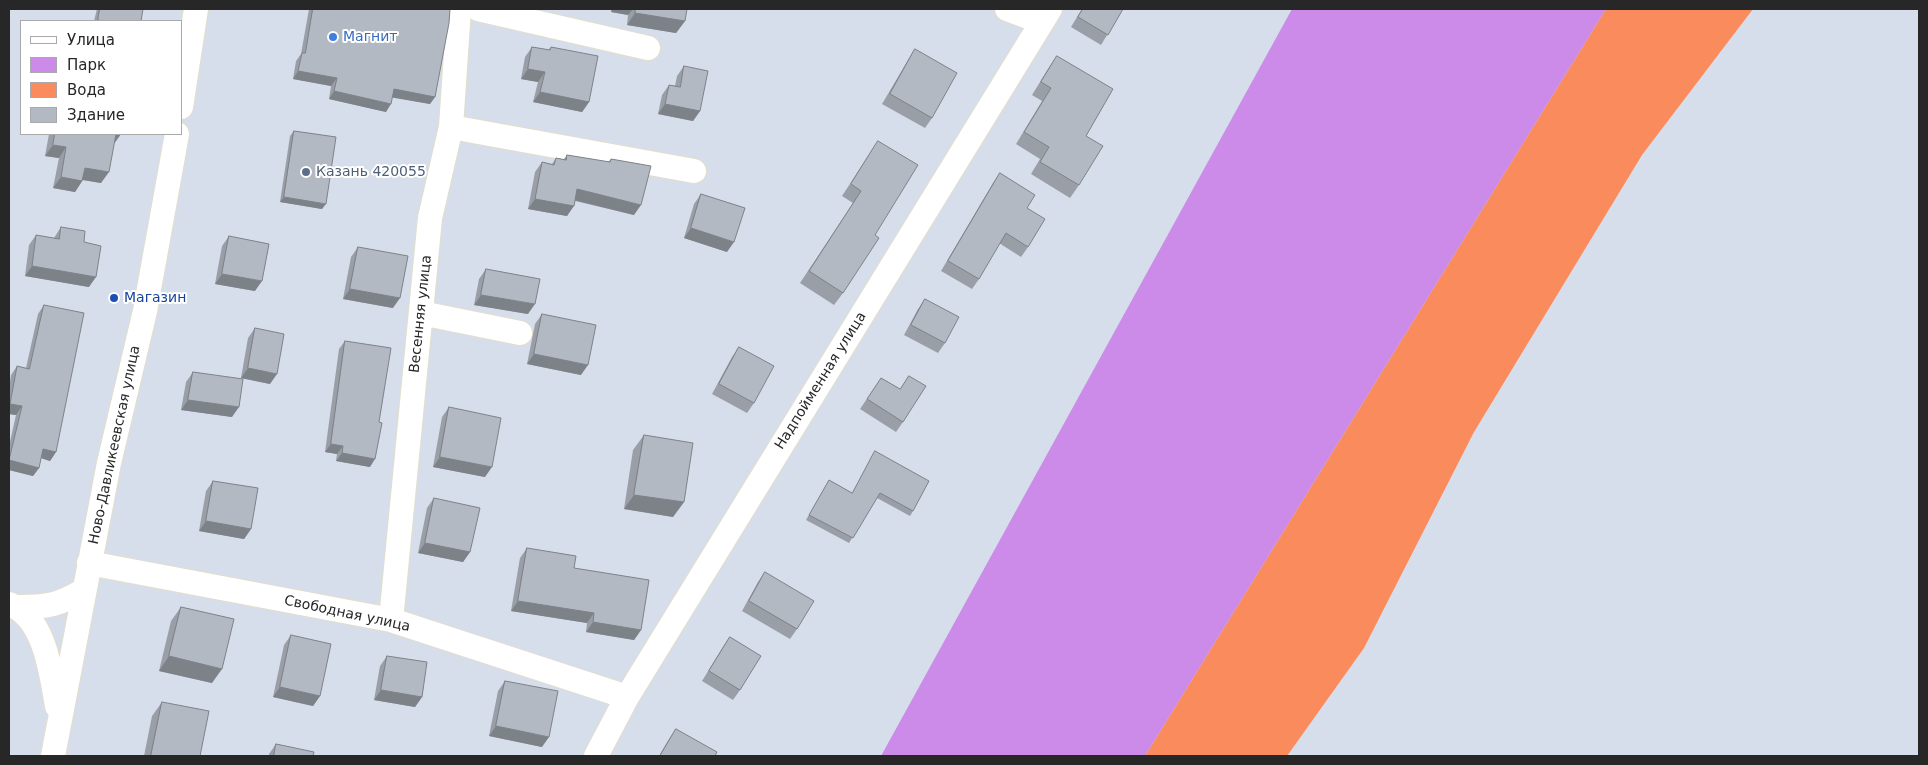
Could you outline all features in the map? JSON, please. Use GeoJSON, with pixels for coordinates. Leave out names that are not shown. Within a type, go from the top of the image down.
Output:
{"type":"FeatureCollection","features":[{"type":"Feature","properties":{"kind":"street"},"geometry":{"type":"LineString","coordinates":[[182,101],[196,9]]}},
{"type":"Feature","properties":{"kind":"street","name":"Весенняя улица"},"geometry":{"type":"LineString","coordinates":[[391,620],[430,218],[451,127],[459,9]]}},
{"type":"Feature","properties":{"kind":"street"},"geometry":{"type":"LineString","coordinates":[[478,9],[648,48]]}},
{"type":"Feature","properties":{"kind":"street"},"geometry":{"type":"LineString","coordinates":[[1007,9],[1046,15]]}},
{"type":"Feature","properties":{"kind":"street","name":"Надпойменная улица"},"geometry":{"type":"LineString","coordinates":[[596,756],[627,697],[1046,15]]}},
{"type":"Feature","properties":{"kind":"street"},"geometry":{"type":"LineString","coordinates":[[451,127],[694,171]]}},
{"type":"Feature","properties":{"kind":"street","name":"Ново-Давликеевская улица"},"geometry":{"type":"LineString","coordinates":[[53,756],[109,463],[144,311],[176,135]]}},
{"type":"Feature","properties":{"kind":"street"},"geometry":{"type":"LineString","coordinates":[[421,313],[520,334]]}},
{"type":"Feature","properties":{"kind":"street","name":"Свободная улица"},"geometry":{"type":"LineString","coordinates":[[89,563],[391,620],[627,697]]}},
{"type":"Feature","properties":{"kind":"street"},"geometry":{"type":"LineString","coordinates":[[14,605],[48,607],[68,600],[84,590]]}},
{"type":"Feature","properties":{"kind":"street"},"geometry":{"type":"LineString","coordinates":[[14,605],[38,631],[48,660],[60,720]]}},
{"type":"Feature","properties":{"kind":"green space"},"geometry":{"type":"Polygon","coordinates":[[[1292,9],[1606,9],[1145,756],[881,756],[1292,9]]]}},
{"type":"Feature","properties":{"kind":"water"},"geometry":{"type":"Polygon","coordinates":[[[1606,9],[1753,9],[1642,155],[1474,432],[1364,648],[1287,756],[1145,756],[1606,9]]]}},
{"type":"Feature","properties":{"kind":"building"},"geometry":{"type":"Polygon","coordinates":[[[100,9],[143,9],[141,20],[98,20],[100,9]]]}},
{"type":"Feature","properties":{"kind":"building"},"geometry":{"type":"Polygon","coordinates":[[[313,9],[450,9],[435,97],[394,89],[391,104],[334,91],[337,78],[298,71],[302,53],[305,53],[313,9]]]}},
{"type":"Feature","properties":{"kind":"building"},"geometry":{"type":"Polygon","coordinates":[[[636,9],[687,9],[685,21],[635,13],[636,9]]]}},
{"type":"Feature","properties":{"kind":"building"},"geometry":{"type":"Polygon","coordinates":[[[1083,9],[1123,9],[1108,35],[1078,17],[1083,9]]]}},
{"type":"Feature","properties":{"kind":"building"},"geometry":{"type":"Polygon","coordinates":[[[532,47],[550,50],[551,47],[598,56],[589,102],[540,92],[545,72],[528,69],[532,47]]]}},
{"type":"Feature","properties":{"kind":"building"},"geometry":{"type":"Polygon","coordinates":[[[915,49],[957,73],[932,118],[890,94],[915,49]]]}},
{"type":"Feature","properties":{"kind":"building"},"geometry":{"type":"Polygon","coordinates":[[[1057,56],[1113,89],[1086,136],[1103,146],[1079,185],[1040,162],[1049,147],[1024,132],[1051,88],[1041,82],[1057,56]]]}},
{"type":"Feature","properties":{"kind":"building"},"geometry":{"type":"Polygon","coordinates":[[[684,66],[708,71],[700,111],[665,104],[669,85],[680,87],[684,66]]]}},
{"type":"Feature","properties":{"kind":"building","name":"Казань 420055"},"geometry":{"type":"Polygon","coordinates":[[[294,131],[336,137],[326,204],[284,197],[294,131]]]}},
{"type":"Feature","properties":{"kind":"building"},"geometry":{"type":"Polygon","coordinates":[[[55,135],[116,135],[109,172],[85,168],[82,181],[61,177],[66,147],[53,145],[55,135]]]}},
{"type":"Feature","properties":{"kind":"building"},"geometry":{"type":"Polygon","coordinates":[[[878,141],[918,165],[875,235],[879,238],[843,293],[809,271],[861,191],[851,184],[878,141]]]}},
{"type":"Feature","properties":{"kind":"building"},"geometry":{"type":"Polygon","coordinates":[[[567,155],[610,162],[611,159],[651,166],[641,205],[577,189],[574,206],[535,199],[542,162],[554,165],[556,158],[566,160],[567,155]]]}},
{"type":"Feature","properties":{"kind":"building"},"geometry":{"type":"Polygon","coordinates":[[[1000,173],[1035,195],[1027,208],[1045,219],[1028,247],[1006,233],[979,279],[948,261],[1000,173]]]}},
{"type":"Feature","properties":{"kind":"building"},"geometry":{"type":"Polygon","coordinates":[[[701,194],[745,208],[734,242],[691,228],[701,194]]]}},
{"type":"Feature","properties":{"kind":"building"},"geometry":{"type":"Polygon","coordinates":[[[61,227],[85,231],[84,242],[101,246],[96,277],[32,266],[36,235],[59,239],[61,227]]]}},
{"type":"Feature","properties":{"kind":"building"},"geometry":{"type":"Polygon","coordinates":[[[229,236],[269,244],[262,281],[222,274],[229,236]]]}},
{"type":"Feature","properties":{"kind":"building"},"geometry":{"type":"Polygon","coordinates":[[[358,247],[408,256],[400,298],[350,289],[358,247]]]}},
{"type":"Feature","properties":{"kind":"building"},"geometry":{"type":"Polygon","coordinates":[[[486,269],[540,279],[535,304],[481,295],[486,269]]]}},
{"type":"Feature","properties":{"kind":"building"},"geometry":{"type":"Polygon","coordinates":[[[925,299],[959,317],[945,343],[911,325],[925,299]]]}},
{"type":"Feature","properties":{"kind":"building"},"geometry":{"type":"Polygon","coordinates":[[[44,305],[84,313],[56,452],[43,449],[39,468],[9,460],[22,406],[10,404],[17,366],[29,369],[44,305]]]}},
{"type":"Feature","properties":{"kind":"building"},"geometry":{"type":"Polygon","coordinates":[[[542,314],[596,325],[588,365],[534,354],[542,314]]]}},
{"type":"Feature","properties":{"kind":"building"},"geometry":{"type":"Polygon","coordinates":[[[255,328],[284,334],[277,374],[248,368],[255,328]]]}},
{"type":"Feature","properties":{"kind":"building"},"geometry":{"type":"Polygon","coordinates":[[[345,341],[391,348],[379,422],[382,423],[375,459],[342,453],[343,446],[331,444],[345,341]]]}},
{"type":"Feature","properties":{"kind":"building"},"geometry":{"type":"Polygon","coordinates":[[[739,347],[774,366],[754,403],[719,384],[739,347]]]}},
{"type":"Feature","properties":{"kind":"building"},"geometry":{"type":"Polygon","coordinates":[[[193,372],[243,379],[239,407],[188,400],[193,372]]]}},
{"type":"Feature","properties":{"kind":"building"},"geometry":{"type":"Polygon","coordinates":[[[909,376],[926,386],[903,422],[867,399],[881,378],[900,389],[909,376]]]}},
{"type":"Feature","properties":{"kind":"building"},"geometry":{"type":"Polygon","coordinates":[[[449,407],[501,418],[492,467],[440,457],[449,407]]]}},
{"type":"Feature","properties":{"kind":"building"},"geometry":{"type":"Polygon","coordinates":[[[644,435],[693,443],[684,502],[634,495],[644,435]]]}},
{"type":"Feature","properties":{"kind":"building"},"geometry":{"type":"Polygon","coordinates":[[[875,451],[929,481],[913,511],[880,493],[853,538],[809,515],[829,480],[852,493],[875,451]]]}},
{"type":"Feature","properties":{"kind":"building"},"geometry":{"type":"Polygon","coordinates":[[[213,481],[258,488],[251,529],[206,521],[213,481]]]}},
{"type":"Feature","properties":{"kind":"building"},"geometry":{"type":"Polygon","coordinates":[[[434,498],[480,508],[470,552],[425,543],[434,498]]]}},
{"type":"Feature","properties":{"kind":"building"},"geometry":{"type":"Polygon","coordinates":[[[527,548],[576,556],[574,568],[649,580],[641,630],[593,622],[594,613],[518,601],[527,548]]]}},
{"type":"Feature","properties":{"kind":"building"},"geometry":{"type":"Polygon","coordinates":[[[765,572],[814,601],[797,629],[749,601],[765,572]]]}},
{"type":"Feature","properties":{"kind":"building"},"geometry":{"type":"Polygon","coordinates":[[[181,607],[234,619],[222,669],[169,656],[181,607]]]}},
{"type":"Feature","properties":{"kind":"building"},"geometry":{"type":"Polygon","coordinates":[[[291,635],[331,644],[320,696],[280,687],[291,635]]]}},
{"type":"Feature","properties":{"kind":"building"},"geometry":{"type":"Polygon","coordinates":[[[730,637],[761,656],[740,690],[709,671],[730,637]]]}},
{"type":"Feature","properties":{"kind":"building"},"geometry":{"type":"Polygon","coordinates":[[[387,656],[427,662],[422,697],[381,690],[387,656]]]}},
{"type":"Feature","properties":{"kind":"building"},"geometry":{"type":"Polygon","coordinates":[[[505,681],[558,691],[549,737],[496,726],[505,681]]]}},
{"type":"Feature","properties":{"kind":"building"},"geometry":{"type":"Polygon","coordinates":[[[162,702],[209,711],[200,756],[151,756],[162,702]]]}},
{"type":"Feature","properties":{"kind":"building"},"geometry":{"type":"Polygon","coordinates":[[[676,729],[717,752],[715,756],[660,756],[676,729]]]}},
{"type":"Feature","properties":{"kind":"building"},"geometry":{"type":"Polygon","coordinates":[[[276,744],[314,752],[313,756],[274,756],[276,744]]]}},
{"type":"Feature","properties":{"kind":"place","name":"Магнит"},"geometry":{"type":"Point","coordinates":[333,37]}},
{"type":"Feature","properties":{"kind":"place","name":"Казань 420055"},"geometry":{"type":"Point","coordinates":[306,172]}},
{"type":"Feature","properties":{"kind":"place","name":"Магазин"},"geometry":{"type":"Point","coordinates":[114,298]}}]}
